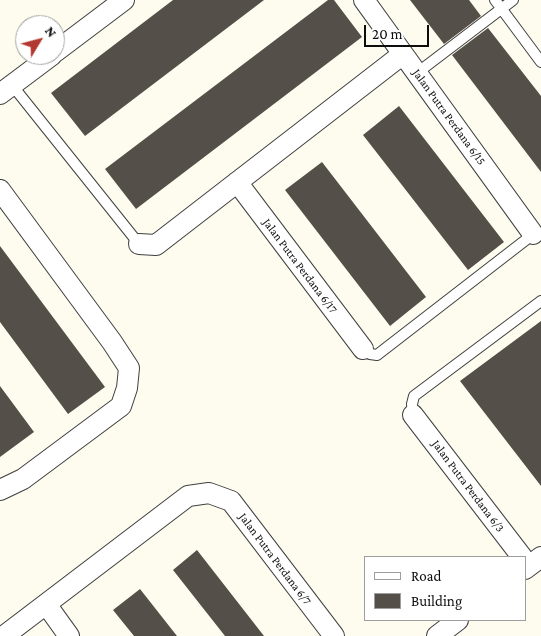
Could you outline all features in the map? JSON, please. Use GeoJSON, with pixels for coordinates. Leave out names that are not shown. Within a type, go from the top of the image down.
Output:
{"type":"FeatureCollection","features":[{"type":"Feature","properties":{"kind":"street"},"geometry":{"type":"LineString","coordinates":[[65,44],[124,0]]}},
{"type":"Feature","properties":{"kind":"street","name":"Jalan Putra Perdana 6/15"},"geometry":{"type":"LineString","coordinates":[[364,0],[537,231]]}},
{"type":"Feature","properties":{"kind":"street"},"geometry":{"type":"LineString","coordinates":[[139,244],[156,245],[403,54]]}},
{"type":"Feature","properties":{"kind":"street"},"geometry":{"type":"LineString","coordinates":[[6,90],[39,65]]}},
{"type":"Feature","properties":{"kind":"street","name":"Jalan Putra Perdana 6/17"},"geometry":{"type":"LineString","coordinates":[[237,182],[362,349]]}},
{"type":"Feature","properties":{"kind":"street"},"geometry":{"type":"LineString","coordinates":[[0,190],[129,368],[128,388],[121,406],[23,479],[0,490]]}},
{"type":"Feature","properties":{"kind":"street","name":"Jalan Putra Perdana 6/3"},"geometry":{"type":"LineString","coordinates":[[413,415],[523,556]]}},
{"type":"Feature","properties":{"kind":"street","name":"Jalan Putra Perdana 6/7"},"geometry":{"type":"LineString","coordinates":[[46,604],[188,496],[209,493],[231,501],[334,636]]}},
{"type":"Feature","properties":{"kind":"street"},"geometry":{"type":"LineString","coordinates":[[4,636],[46,604],[69,636]]}},
{"type":"Feature","properties":{"kind":"street"},"geometry":{"type":"LineString","coordinates":[[437,636],[457,621]]}},
{"type":"Feature","properties":{"kind":"lane"},"geometry":{"type":"LineString","coordinates":[[417,73],[498,4],[513,0]]}},
{"type":"Feature","properties":{"kind":"lane"},"geometry":{"type":"LineString","coordinates":[[498,4],[541,62]]}},
{"type":"Feature","properties":{"kind":"lane"},"geometry":{"type":"LineString","coordinates":[[6,90],[139,244]]}},
{"type":"Feature","properties":{"kind":"lane"},"geometry":{"type":"LineString","coordinates":[[362,349],[376,355],[537,231]]}},
{"type":"Feature","properties":{"kind":"lane"},"geometry":{"type":"LineString","coordinates":[[413,415],[412,404],[414,396],[541,301]]}},
{"type":"Feature","properties":{"kind":"building"},"geometry":{"type":"Polygon","coordinates":[[[173,0],[264,0],[85,136],[51,93],[173,0]]]}},
{"type":"Feature","properties":{"kind":"building"},"geometry":{"type":"Polygon","coordinates":[[[328,0],[334,0],[362,37],[136,209],[105,169],[328,0]]]}},
{"type":"Feature","properties":{"kind":"building"},"geometry":{"type":"Polygon","coordinates":[[[410,0],[469,0],[481,16],[444,44],[410,0]]]}},
{"type":"Feature","properties":{"kind":"building"},"geometry":{"type":"Polygon","coordinates":[[[488,28],[541,96],[541,172],[452,55],[488,28]]]}},
{"type":"Feature","properties":{"kind":"building"},"geometry":{"type":"Polygon","coordinates":[[[399,106],[504,242],[468,270],[363,135],[399,106]]]}},
{"type":"Feature","properties":{"kind":"building"},"geometry":{"type":"Polygon","coordinates":[[[322,162],[426,297],[390,326],[285,190],[322,162]]]}},
{"type":"Feature","properties":{"kind":"building"},"geometry":{"type":"Polygon","coordinates":[[[0,246],[105,387],[68,414],[0,322],[0,246]]]}},
{"type":"Feature","properties":{"kind":"building"},"geometry":{"type":"Polygon","coordinates":[[[541,321],[541,486],[460,381],[541,321]]]}},
{"type":"Feature","properties":{"kind":"building"},"geometry":{"type":"Polygon","coordinates":[[[0,386],[34,432],[0,457],[0,386]]]}},
{"type":"Feature","properties":{"kind":"building"},"geometry":{"type":"Polygon","coordinates":[[[197,550],[264,636],[225,636],[173,570],[197,550]]]}},
{"type":"Feature","properties":{"kind":"building"},"geometry":{"type":"Polygon","coordinates":[[[140,589],[177,636],[134,636],[113,610],[140,589]]]}}]}
